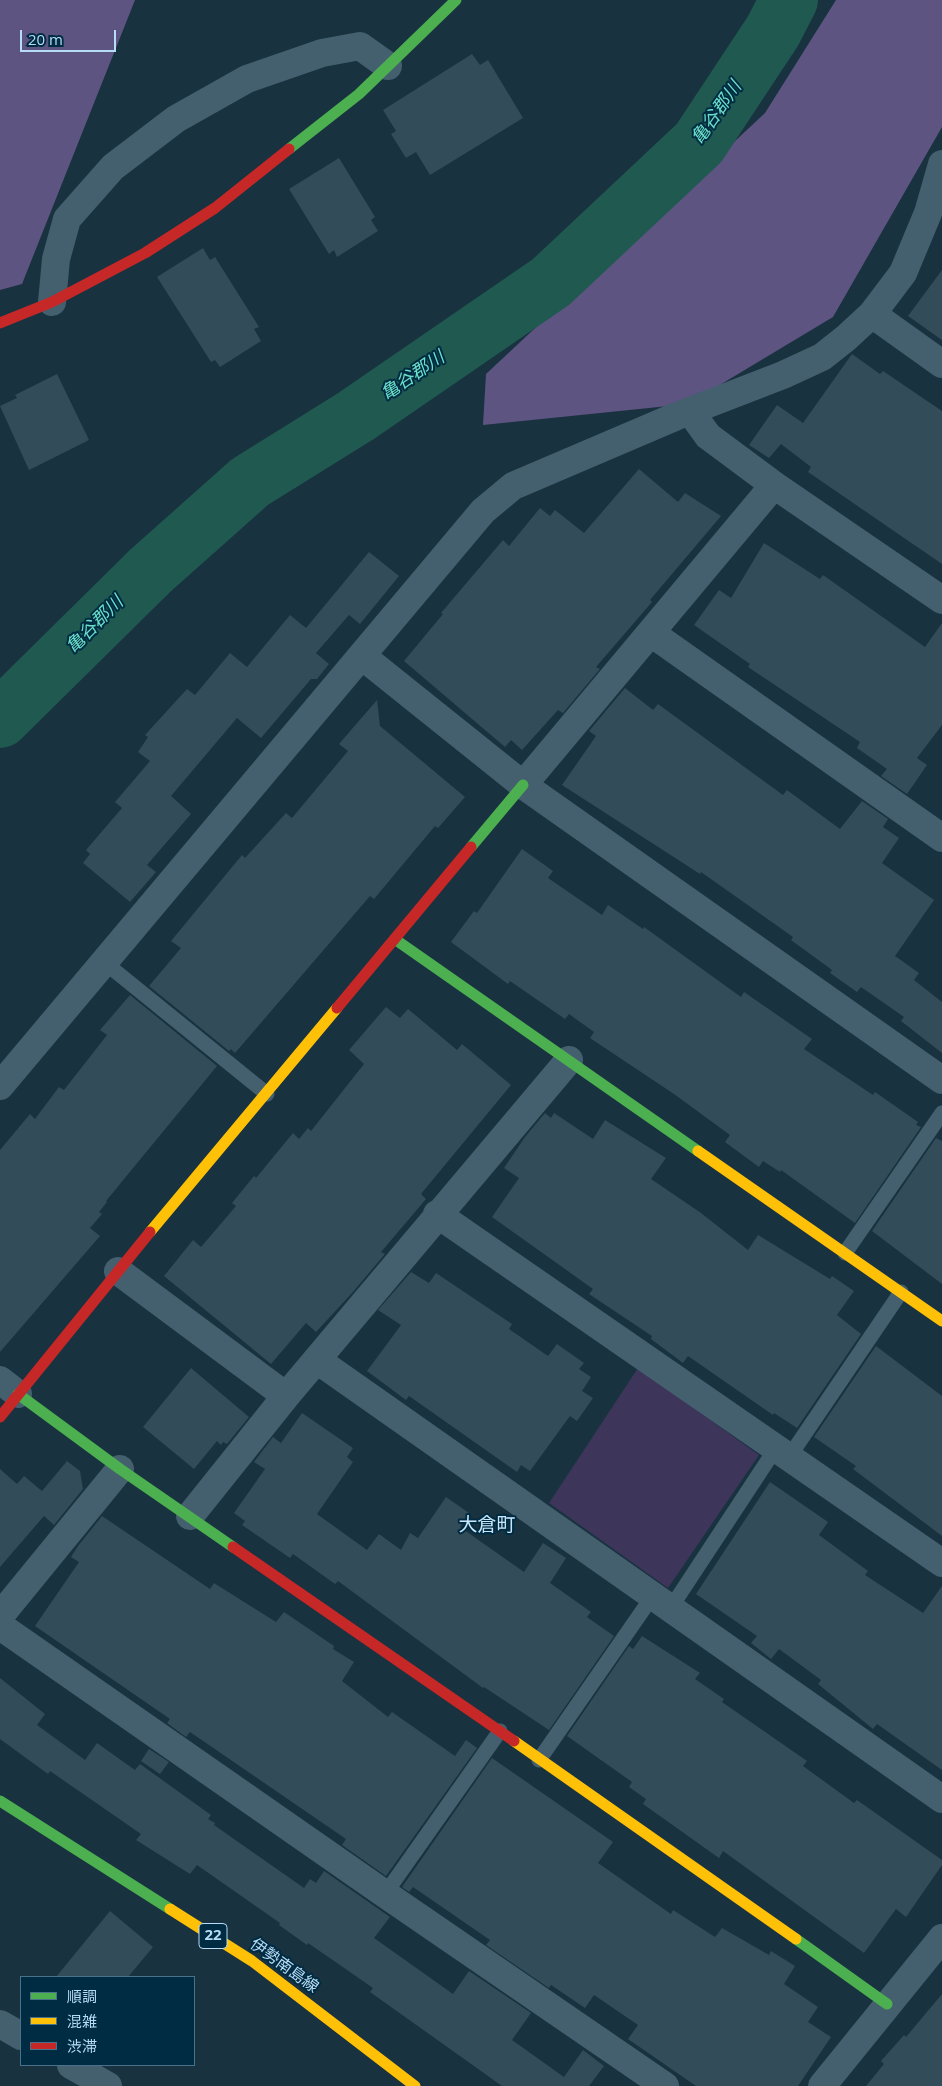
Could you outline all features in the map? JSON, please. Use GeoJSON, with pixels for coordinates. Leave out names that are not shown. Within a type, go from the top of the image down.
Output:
{"type":"FeatureCollection","features":[{"type":"Feature","properties":{"kind":"street"},"geometry":{"type":"LineString","coordinates":[[0,323],[52,302],[145,253],[215,208],[301,142],[359,94],[456,0]]}},
{"type":"Feature","properties":{"kind":"street"},"geometry":{"type":"LineString","coordinates":[[52,302],[56,260],[66,219],[113,168],[176,119],[248,79],[322,53],[360,46],[388,66]]}},
{"type":"Feature","properties":{"kind":"street"},"geometry":{"type":"LineString","coordinates":[[0,1086],[483,512],[512,486],[690,411],[784,375],[822,357],[872,314],[903,273],[915,247],[942,164]]}},
{"type":"Feature","properties":{"kind":"street"},"geometry":{"type":"LineString","coordinates":[[872,314],[942,364]]}},
{"type":"Feature","properties":{"kind":"street"},"geometry":{"type":"LineString","coordinates":[[690,411],[708,436],[774,485],[942,600]]}},
{"type":"Feature","properties":{"kind":"street"},"geometry":{"type":"LineString","coordinates":[[0,1417],[9,1387],[118,1271],[774,485]]}},
{"type":"Feature","properties":{"kind":"street"},"geometry":{"type":"LineString","coordinates":[[651,633],[942,838]]}},
{"type":"Feature","properties":{"kind":"street"},"geometry":{"type":"LineString","coordinates":[[362,656],[523,785],[942,1080]]}},
{"type":"Feature","properties":{"kind":"street"},"geometry":{"type":"LineString","coordinates":[[396,940],[942,1321]]}},
{"type":"Feature","properties":{"kind":"street"},"geometry":{"type":"LineString","coordinates":[[190,1516],[286,1396],[437,1214],[569,1060]]}},
{"type":"Feature","properties":{"kind":"street"},"geometry":{"type":"LineString","coordinates":[[437,1214],[942,1563]]}},
{"type":"Feature","properties":{"kind":"street"},"geometry":{"type":"LineString","coordinates":[[118,1271],[286,1396]]}},
{"type":"Feature","properties":{"kind":"street"},"geometry":{"type":"LineString","coordinates":[[317,1360],[942,1799]]}},
{"type":"Feature","properties":{"kind":"street"},"geometry":{"type":"LineString","coordinates":[[9,1387],[120,1468],[500,1731],[888,2004]]}},
{"type":"Feature","properties":{"kind":"street"},"geometry":{"type":"LineString","coordinates":[[0,1616],[120,1468]]}},
{"type":"Feature","properties":{"kind":"street"},"geometry":{"type":"LineString","coordinates":[[0,1626],[665,2086]]}},
{"type":"Feature","properties":{"kind":"street","name":"伊勢南島線"},"geometry":{"type":"LineString","coordinates":[[0,1801],[252,1961],[415,2086]]}},
{"type":"Feature","properties":{"kind":"street"},"geometry":{"type":"LineString","coordinates":[[822,2086],[942,1938]]}},
{"type":"Feature","properties":{"kind":"street"},"geometry":{"type":"LineString","coordinates":[[0,2024],[20,2035]]}},
{"type":"Feature","properties":{"kind":"street"},"geometry":{"type":"LineString","coordinates":[[72,2066],[108,2086]]}},
{"type":"Feature","properties":{"kind":"lane"},"geometry":{"type":"LineString","coordinates":[[104,962],[267,1094]]}},
{"type":"Feature","properties":{"kind":"lane"},"geometry":{"type":"LineString","coordinates":[[845,1253],[942,1113]]}},
{"type":"Feature","properties":{"kind":"lane"},"geometry":{"type":"LineString","coordinates":[[539,1760],[661,1603],[782,1453],[901,1292]]}},
{"type":"Feature","properties":{"kind":"lane"},"geometry":{"type":"LineString","coordinates":[[385,1894],[500,1731]]}},
{"type":"Feature","properties":{"kind":"shaded area"},"geometry":{"type":"Polygon","coordinates":[[[0,0],[135,0],[22,284],[0,290],[0,0]]]}},
{"type":"Feature","properties":{"kind":"shaded area"},"geometry":{"type":"Polygon","coordinates":[[[836,0],[942,0],[942,127],[833,317],[688,404],[483,425],[486,374],[765,113],[836,0]]]}},
{"type":"Feature","properties":{"kind":"shaded area"},"geometry":{"type":"Polygon","coordinates":[[[638,1368],[759,1455],[668,1588],[549,1503],[638,1368]]]}},
{"type":"Feature","properties":{"kind":"building"},"geometry":{"type":"Polygon","coordinates":[[[472,54],[480,65],[488,60],[523,118],[430,175],[416,152],[406,158],[391,134],[396,131],[383,110],[472,54]]]}},
{"type":"Feature","properties":{"kind":"building"},"geometry":{"type":"Polygon","coordinates":[[[339,158],[375,217],[371,220],[378,231],[337,257],[334,250],[329,254],[289,189],[339,158]]]}},
{"type":"Feature","properties":{"kind":"building"},"geometry":{"type":"Polygon","coordinates":[[[203,248],[210,260],[215,257],[259,327],[254,329],[261,341],[220,367],[215,360],[211,362],[157,277],[203,248]]]}},
{"type":"Feature","properties":{"kind":"building"},"geometry":{"type":"Polygon","coordinates":[[[942,270],[942,340],[908,316],[942,270]]]}},
{"type":"Feature","properties":{"kind":"building"},"geometry":{"type":"Polygon","coordinates":[[[852,354],[880,374],[883,371],[942,411],[942,564],[808,472],[811,467],[781,444],[769,458],[749,445],[777,405],[803,423],[852,354]]]}},
{"type":"Feature","properties":{"kind":"building"},"geometry":{"type":"Polygon","coordinates":[[[57,374],[89,440],[29,470],[0,406],[17,398],[15,395],[57,374]]]}},
{"type":"Feature","properties":{"kind":"building"},"geometry":{"type":"Polygon","coordinates":[[[639,469],[678,502],[685,493],[721,516],[650,600],[652,602],[596,667],[600,669],[563,713],[558,710],[522,750],[511,740],[505,747],[404,661],[443,614],[441,613],[503,540],[509,546],[540,508],[550,516],[555,510],[584,533],[639,469]]]}},
{"type":"Feature","properties":{"kind":"building"},"geometry":{"type":"Polygon","coordinates":[[[764,543],[820,579],[823,575],[925,647],[942,623],[942,725],[917,758],[927,765],[907,794],[881,776],[887,769],[857,748],[860,742],[748,667],[750,664],[694,625],[719,590],[731,598],[764,543]]]}},
{"type":"Feature","properties":{"kind":"building"},"geometry":{"type":"Polygon","coordinates":[[[369,552],[399,576],[360,624],[349,615],[316,653],[329,664],[317,679],[311,679],[261,738],[237,718],[171,796],[191,814],[147,865],[156,872],[130,902],[83,863],[90,854],[86,850],[122,808],[115,802],[150,761],[138,752],[148,737],[145,735],[187,689],[195,695],[230,653],[247,667],[290,615],[306,628],[369,552]]]}},
{"type":"Feature","properties":{"kind":"building"},"geometry":{"type":"Polygon","coordinates":[[[625,688],[653,710],[658,704],[783,795],[787,790],[840,829],[862,801],[888,819],[883,827],[899,838],[882,863],[934,900],[895,956],[919,973],[914,980],[942,1002],[942,1053],[901,1021],[904,1017],[861,987],[857,992],[830,973],[832,970],[791,940],[793,937],[701,872],[700,874],[562,785],[596,736],[589,731],[625,688]]]}},
{"type":"Feature","properties":{"kind":"building"},"geometry":{"type":"Polygon","coordinates":[[[377,700],[380,726],[465,797],[438,828],[435,826],[374,899],[370,896],[235,1053],[231,1049],[229,1051],[149,986],[181,948],[171,941],[242,855],[245,858],[286,813],[292,818],[348,751],[339,744],[377,700]]]}},
{"type":"Feature","properties":{"kind":"building"},"geometry":{"type":"Polygon","coordinates":[[[522,849],[553,871],[548,878],[602,915],[608,905],[643,929],[644,927],[741,997],[744,992],[812,1039],[804,1049],[873,1095],[875,1092],[918,1122],[916,1125],[921,1127],[855,1223],[781,1170],[780,1172],[763,1161],[759,1167],[725,1142],[730,1135],[674,1094],[590,1038],[594,1032],[569,1014],[565,1019],[510,981],[508,984],[451,942],[474,911],[477,913],[522,849]]]}},
{"type":"Feature","properties":{"kind":"building"},"geometry":{"type":"Polygon","coordinates":[[[130,995],[217,1066],[106,1201],[99,1212],[102,1214],[90,1228],[100,1236],[0,1352],[0,1150],[30,1114],[35,1119],[59,1087],[64,1090],[107,1035],[100,1030],[130,995]]]}},
{"type":"Feature","properties":{"kind":"building"},"geometry":{"type":"Polygon","coordinates":[[[386,1007],[400,1018],[408,1009],[457,1050],[462,1044],[511,1085],[421,1194],[426,1199],[381,1252],[385,1254],[352,1293],[316,1332],[306,1323],[271,1364],[164,1276],[193,1240],[201,1247],[236,1206],[232,1203],[254,1176],[256,1178],[293,1133],[299,1139],[308,1128],[311,1131],[364,1064],[349,1050],[386,1007]]]}},
{"type":"Feature","properties":{"kind":"building"},"geometry":{"type":"Polygon","coordinates":[[[545,1113],[551,1118],[554,1113],[593,1139],[605,1120],[666,1158],[651,1179],[701,1213],[748,1250],[758,1235],[830,1279],[832,1276],[854,1291],[837,1315],[861,1334],[797,1428],[774,1413],[773,1415],[688,1356],[683,1363],[651,1339],[652,1336],[589,1294],[593,1289],[492,1217],[519,1178],[504,1168],[525,1137],[545,1113]]]}},
{"type":"Feature","properties":{"kind":"building"},"geometry":{"type":"Polygon","coordinates":[[[936,1138],[942,1141],[942,1284],[872,1231],[936,1138]]]}},
{"type":"Feature","properties":{"kind":"building"},"geometry":{"type":"Polygon","coordinates":[[[411,1272],[429,1283],[436,1273],[512,1324],[509,1329],[548,1356],[557,1344],[584,1363],[579,1369],[591,1377],[582,1391],[593,1398],[577,1421],[570,1416],[530,1471],[521,1465],[517,1472],[409,1396],[406,1400],[367,1371],[401,1325],[378,1310],[411,1272]]]}},
{"type":"Feature","properties":{"kind":"building"},"geometry":{"type":"Polygon","coordinates":[[[876,1346],[942,1396],[942,1536],[853,1469],[856,1466],[814,1437],[876,1346]]]}},
{"type":"Feature","properties":{"kind":"building"},"geometry":{"type":"Polygon","coordinates":[[[191,1368],[249,1417],[227,1444],[223,1442],[221,1445],[217,1441],[194,1469],[143,1427],[191,1368]]]}},
{"type":"Feature","properties":{"kind":"building"},"geometry":{"type":"Polygon","coordinates":[[[302,1413],[353,1448],[347,1457],[353,1462],[317,1514],[367,1550],[379,1534],[401,1550],[410,1533],[418,1538],[446,1497],[469,1513],[460,1527],[524,1572],[543,1543],[566,1558],[550,1583],[591,1612],[587,1617],[614,1636],[549,1730],[483,1688],[338,1581],[335,1584],[293,1554],[290,1558],[242,1525],[245,1521],[234,1513],[265,1469],[254,1462],[273,1437],[281,1443],[302,1413]]]}},
{"type":"Feature","properties":{"kind":"building"},"geometry":{"type":"Polygon","coordinates":[[[67,1461],[80,1471],[83,1489],[54,1525],[44,1516],[0,1567],[0,1469],[17,1484],[24,1476],[42,1491],[67,1461]]]}},
{"type":"Feature","properties":{"kind":"building"},"geometry":{"type":"Polygon","coordinates":[[[770,1482],[828,1522],[819,1535],[868,1571],[865,1575],[923,1613],[942,1586],[942,1770],[877,1724],[873,1729],[818,1684],[821,1680],[779,1649],[771,1659],[751,1643],[757,1636],[696,1594],[770,1482]]]}},
{"type":"Feature","properties":{"kind":"building"},"geometry":{"type":"Polygon","coordinates":[[[102,1516],[210,1589],[214,1583],[276,1622],[284,1612],[334,1646],[333,1649],[354,1662],[342,1681],[388,1717],[392,1712],[455,1756],[466,1740],[477,1748],[386,1876],[342,1845],[346,1839],[190,1732],[186,1737],[167,1723],[170,1719],[35,1626],[79,1562],[71,1557],[102,1516]]]}},
{"type":"Feature","properties":{"kind":"building"},"geometry":{"type":"Polygon","coordinates":[[[642,1636],[700,1673],[695,1679],[724,1699],[722,1702],[807,1761],[803,1766],[854,1803],[857,1800],[942,1860],[942,1865],[906,1917],[896,1909],[864,1953],[723,1851],[719,1858],[643,1804],[646,1799],[629,1787],[632,1782],[567,1736],[629,1646],[633,1649],[642,1636]]]}},
{"type":"Feature","properties":{"kind":"building"},"geometry":{"type":"Polygon","coordinates":[[[0,1678],[45,1714],[37,1725],[85,1760],[97,1743],[135,1770],[140,1764],[211,1815],[208,1819],[215,1823],[214,1825],[304,1888],[310,1879],[316,1883],[324,1871],[390,1917],[374,1938],[453,1994],[469,1971],[531,2013],[512,2040],[564,2077],[583,2050],[604,2066],[589,2086],[502,2086],[370,1992],[373,1988],[308,1943],[307,1945],[279,1925],[280,1923],[197,1865],[190,1874],[136,1840],[141,1834],[50,1771],[48,1774],[0,1739],[0,1678]]]}},
{"type":"Feature","properties":{"kind":"building"},"geometry":{"type":"Polygon","coordinates":[[[149,1749],[169,1762],[160,1774],[141,1761],[149,1749]]]}},
{"type":"Feature","properties":{"kind":"building"},"geometry":{"type":"Polygon","coordinates":[[[492,1758],[613,1842],[598,1863],[671,1914],[673,1910],[715,1937],[722,1928],[769,1955],[771,1951],[795,1966],[784,1984],[818,2007],[808,2022],[831,2037],[798,2086],[696,2086],[628,2039],[638,2025],[594,1995],[585,2008],[551,1985],[549,1988],[486,1945],[490,1940],[413,1887],[409,1892],[402,1887],[492,1758]]]}},
{"type":"Feature","properties":{"kind":"building"},"geometry":{"type":"Polygon","coordinates":[[[110,1911],[153,1947],[129,1976],[57,1976],[110,1911]]]}},
{"type":"Feature","properties":{"kind":"building"},"geometry":{"type":"Polygon","coordinates":[[[942,1994],[942,2086],[866,2086],[884,2064],[881,2061],[904,2035],[906,2037],[942,1994]]]}},
{"type":"Feature","properties":{"kind":"waterway","name":"亀谷郡川"},"geometry":{"type":"LineString","coordinates":[[0,719],[150,571],[250,482],[356,416],[551,282],[699,143],[773,31],[789,0]]}},
{"type":"Feature","properties":{"kind":"traffic: fast"},"geometry":{"type":"LineString","coordinates":[[289,149],[359,94],[456,0]]}},
{"type":"Feature","properties":{"kind":"traffic: fast"},"geometry":{"type":"LineString","coordinates":[[471,847],[523,785]]}},
{"type":"Feature","properties":{"kind":"traffic: fast"},"geometry":{"type":"LineString","coordinates":[[396,940],[698,1151]]}},
{"type":"Feature","properties":{"kind":"traffic: fast"},"geometry":{"type":"LineString","coordinates":[[18,1394],[120,1469],[233,1547]]}},
{"type":"Feature","properties":{"kind":"traffic: fast"},"geometry":{"type":"LineString","coordinates":[[0,1801],[170,1909]]}},
{"type":"Feature","properties":{"kind":"traffic: fast"},"geometry":{"type":"LineString","coordinates":[[796,1939],[887,2004]]}},
{"type":"Feature","properties":{"kind":"traffic: slow"},"geometry":{"type":"LineString","coordinates":[[150,1232],[337,1008]]}},
{"type":"Feature","properties":{"kind":"traffic: slow"},"geometry":{"type":"LineString","coordinates":[[698,1151],[942,1321]]}},
{"type":"Feature","properties":{"kind":"traffic: slow"},"geometry":{"type":"LineString","coordinates":[[514,1741],[796,1939]]}},
{"type":"Feature","properties":{"kind":"traffic: slow"},"geometry":{"type":"LineString","coordinates":[[170,1909],[252,1961],[415,2086]]}},
{"type":"Feature","properties":{"kind":"traffic: jam"},"geometry":{"type":"LineString","coordinates":[[0,323],[52,302],[145,253],[215,208],[289,149]]}},
{"type":"Feature","properties":{"kind":"traffic: jam"},"geometry":{"type":"LineString","coordinates":[[337,1008],[471,847]]}},
{"type":"Feature","properties":{"kind":"traffic: jam"},"geometry":{"type":"LineString","coordinates":[[0,1417],[150,1232]]}},
{"type":"Feature","properties":{"kind":"traffic: jam"},"geometry":{"type":"LineString","coordinates":[[233,1547],[514,1741]]}},
{"type":"Feature","properties":{"kind":"district","name":"大倉町"},"geometry":{"type":"Point","coordinates":[487,1526]}}]}
